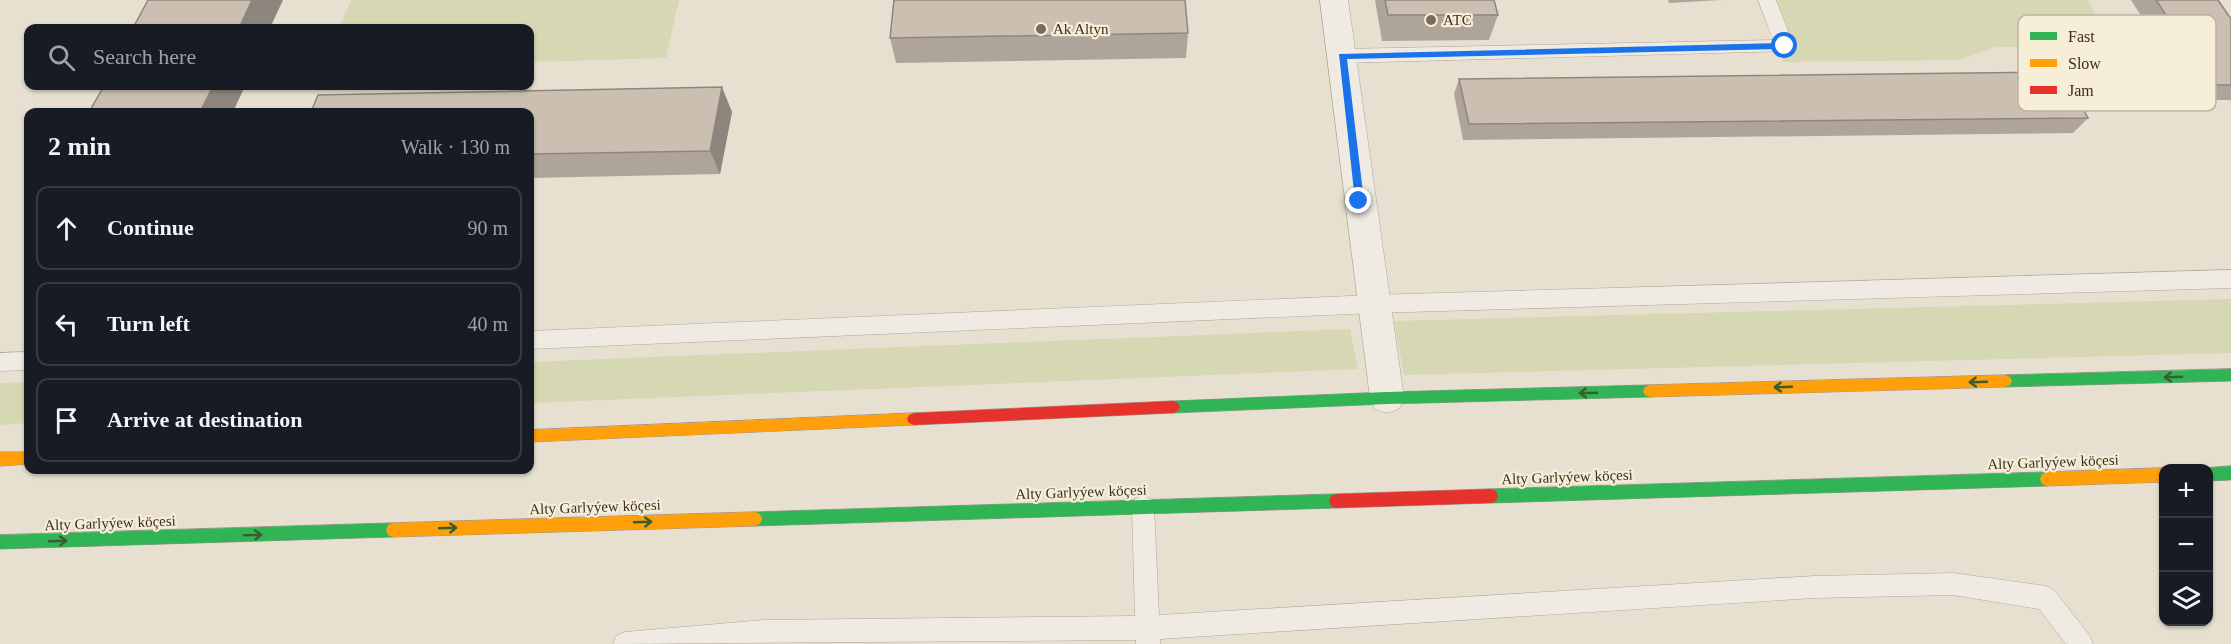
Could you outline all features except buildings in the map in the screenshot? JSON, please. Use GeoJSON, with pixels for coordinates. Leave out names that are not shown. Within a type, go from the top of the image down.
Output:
{"type":"FeatureCollection","features":[{"type":"Feature","properties":{"kind":"street"},"geometry":{"type":"LineString","coordinates":[[1334,0],[1387,398]]}},
{"type":"Feature","properties":{"kind":"street"},"geometry":{"type":"LineString","coordinates":[[534,436],[1387,398],[2231,375]]}},
{"type":"Feature","properties":{"kind":"street"},"geometry":{"type":"LineString","coordinates":[[0,459],[24,458]]}},
{"type":"Feature","properties":{"kind":"street"},"geometry":{"type":"LineString","coordinates":[[2213,474],[2231,473]]}},
{"type":"Feature","properties":{"kind":"street","name":"Alty Garlyýew köçesi"},"geometry":{"type":"LineString","coordinates":[[0,542],[2159,475]]}},
{"type":"Feature","properties":{"kind":"lane"},"geometry":{"type":"LineString","coordinates":[[1342,56],[1785,46],[1767,0]]}},
{"type":"Feature","properties":{"kind":"lane"},"geometry":{"type":"LineString","coordinates":[[534,340],[1374,304],[2231,279]]}},
{"type":"Feature","properties":{"kind":"lane"},"geometry":{"type":"LineString","coordinates":[[0,362],[24,361]]}},
{"type":"Feature","properties":{"kind":"lane"},"geometry":{"type":"LineString","coordinates":[[1143,507],[1148,636]]}},
{"type":"Feature","properties":{"kind":"lane"},"geometry":{"type":"LineString","coordinates":[[625,644],[764,632],[1148,636],[1814,587],[1953,584],[2046,598],[2081,644]]}},
{"type":"Feature","properties":{"kind":"green space"},"geometry":{"type":"Polygon","coordinates":[[[351,0],[679,0],[666,58],[534,62],[534,24],[341,24],[351,0]]]}},
{"type":"Feature","properties":{"kind":"green space"},"geometry":{"type":"Polygon","coordinates":[[[1759,0],[2087,0],[2096,15],[2018,15],[2018,47],[1995,47],[1959,60],[1784,62],[1759,0]]]}},
{"type":"Feature","properties":{"kind":"green space"},"geometry":{"type":"Polygon","coordinates":[[[2231,299],[2231,353],[1404,375],[1394,321],[2231,299]]]}},
{"type":"Feature","properties":{"kind":"green space"},"geometry":{"type":"Polygon","coordinates":[[[1350,329],[1358,369],[534,403],[534,362],[1350,329]]]}},
{"type":"Feature","properties":{"kind":"green space"},"geometry":{"type":"Polygon","coordinates":[[[24,382],[24,423],[0,425],[0,383],[24,382]]]}},
{"type":"Feature","properties":{"kind":"traffic: fast"},"geometry":{"type":"LineString","coordinates":[[2005,381],[2231,375]]}},
{"type":"Feature","properties":{"kind":"traffic: fast"},"geometry":{"type":"LineString","coordinates":[[1173,407],[1387,398],[1650,391]]}},
{"type":"Feature","properties":{"kind":"traffic: fast"},"geometry":{"type":"LineString","coordinates":[[2213,474],[2231,473]]}},
{"type":"Feature","properties":{"kind":"traffic: fast"},"geometry":{"type":"LineString","coordinates":[[1491,496],[2047,479]]}},
{"type":"Feature","properties":{"kind":"traffic: fast"},"geometry":{"type":"LineString","coordinates":[[755,519],[1336,501]]}},
{"type":"Feature","properties":{"kind":"traffic: fast"},"geometry":{"type":"LineString","coordinates":[[0,542],[393,530]]}},
{"type":"Feature","properties":{"kind":"traffic: slow"},"geometry":{"type":"LineString","coordinates":[[1650,391],[2005,381]]}},
{"type":"Feature","properties":{"kind":"traffic: slow"},"geometry":{"type":"LineString","coordinates":[[534,436],[914,419]]}},
{"type":"Feature","properties":{"kind":"traffic: slow"},"geometry":{"type":"LineString","coordinates":[[0,459],[24,458]]}},
{"type":"Feature","properties":{"kind":"traffic: slow"},"geometry":{"type":"LineString","coordinates":[[2047,479],[2159,475]]}},
{"type":"Feature","properties":{"kind":"traffic: slow"},"geometry":{"type":"LineString","coordinates":[[393,530],[755,519]]}},
{"type":"Feature","properties":{"kind":"traffic: jam"},"geometry":{"type":"LineString","coordinates":[[914,419],[1173,407]]}},
{"type":"Feature","properties":{"kind":"traffic: jam"},"geometry":{"type":"LineString","coordinates":[[1336,501],[1491,496]]}},
{"type":"Feature","properties":{"kind":"place","name":"АТС"},"geometry":{"type":"Point","coordinates":[1431,20]}},
{"type":"Feature","properties":{"kind":"place","name":"Ak Altyn"},"geometry":{"type":"Point","coordinates":[1041,29]}},
{"type":"Feature","properties":{"kind":"route"},"geometry":{"type":"LineString","coordinates":[[1359,201],[1342,56],[1785,46]]}}]}
